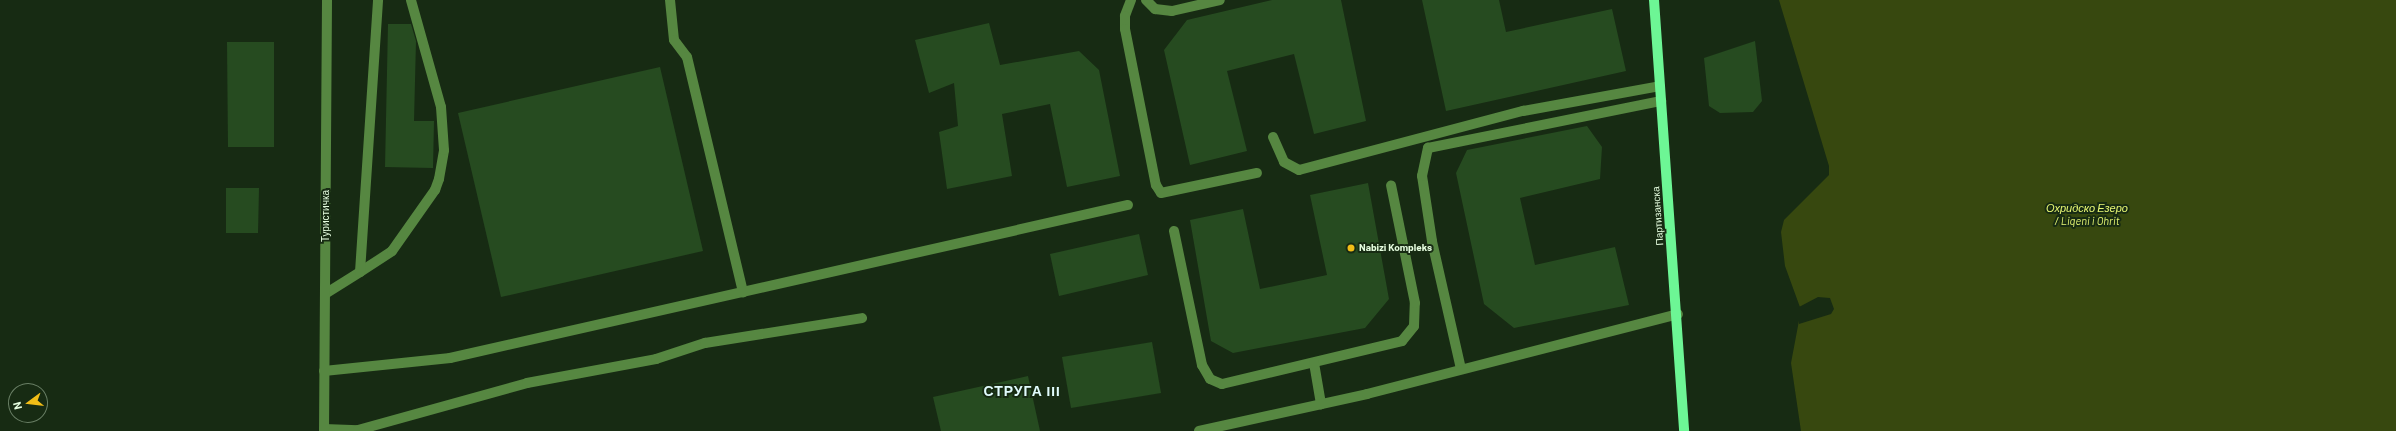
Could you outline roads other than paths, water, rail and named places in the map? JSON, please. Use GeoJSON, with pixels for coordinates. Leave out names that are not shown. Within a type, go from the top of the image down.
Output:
{"type":"FeatureCollection","features":[{"type":"Feature","properties":{"kind":"main road","name":"Партизанска"},"geometry":{"type":"LineString","coordinates":[[1654,0],[1678,314],[1684,431]]}},
{"type":"Feature","properties":{"kind":"street","name":"Туристичка"},"geometry":{"type":"LineString","coordinates":[[324,430],[327,0]]}},
{"type":"Feature","properties":{"kind":"street"},"geometry":{"type":"LineString","coordinates":[[360,272],[378,0]]}},
{"type":"Feature","properties":{"kind":"street"},"geometry":{"type":"LineString","coordinates":[[325,294],[392,251],[435,190],[439,179],[444,150],[441,107],[411,0]]}},
{"type":"Feature","properties":{"kind":"street"},"geometry":{"type":"LineString","coordinates":[[670,0],[674,40],[688,57],[743,292]]}},
{"type":"Feature","properties":{"kind":"street"},"geometry":{"type":"LineString","coordinates":[[1131,0],[1125,16],[1125,29],[1156,185],[1161,193],[1257,173]]}},
{"type":"Feature","properties":{"kind":"street"},"geometry":{"type":"LineString","coordinates":[[1146,0],[1155,9],[1172,11],[1220,0]]}},
{"type":"Feature","properties":{"kind":"street"},"geometry":{"type":"LineString","coordinates":[[1273,137],[1284,162],[1299,170],[1523,111],[1660,86]]}},
{"type":"Feature","properties":{"kind":"street"},"geometry":{"type":"LineString","coordinates":[[1462,369],[1432,241],[1422,176],[1428,148],[1661,101]]}},
{"type":"Feature","properties":{"kind":"street"},"geometry":{"type":"LineString","coordinates":[[1174,231],[1202,365],[1210,379],[1222,384],[1402,341],[1414,326],[1415,303],[1391,185]]}},
{"type":"Feature","properties":{"kind":"street"},"geometry":{"type":"LineString","coordinates":[[324,371],[450,358],[1128,205]]}},
{"type":"Feature","properties":{"kind":"street"},"geometry":{"type":"LineString","coordinates":[[1199,431],[1321,404],[1678,314]]}},
{"type":"Feature","properties":{"kind":"street"},"geometry":{"type":"LineString","coordinates":[[324,430],[358,430],[527,383],[656,359],[705,343],[862,318]]}},
{"type":"Feature","properties":{"kind":"street"},"geometry":{"type":"LineString","coordinates":[[1314,363],[1321,404]]}},
{"type":"Feature","properties":{"kind":"water","name":"Охридско Езеро / Liqeni i Ohrit"},"geometry":{"type":"Polygon","coordinates":[[[1779,0],[2396,0],[2396,431],[1801,431],[1791,363],[1801,310],[1785,266],[1781,232],[1784,220],[1829,175],[1829,166],[1779,0]]]}},
{"type":"Feature","properties":{"kind":"place","name":"Nabizi Kompleks"},"geometry":{"type":"Point","coordinates":[1351,248]}},
{"type":"Feature","properties":{"kind":"district","name":"СТРУГА III"},"geometry":{"type":"Point","coordinates":[1022,391]}}]}
